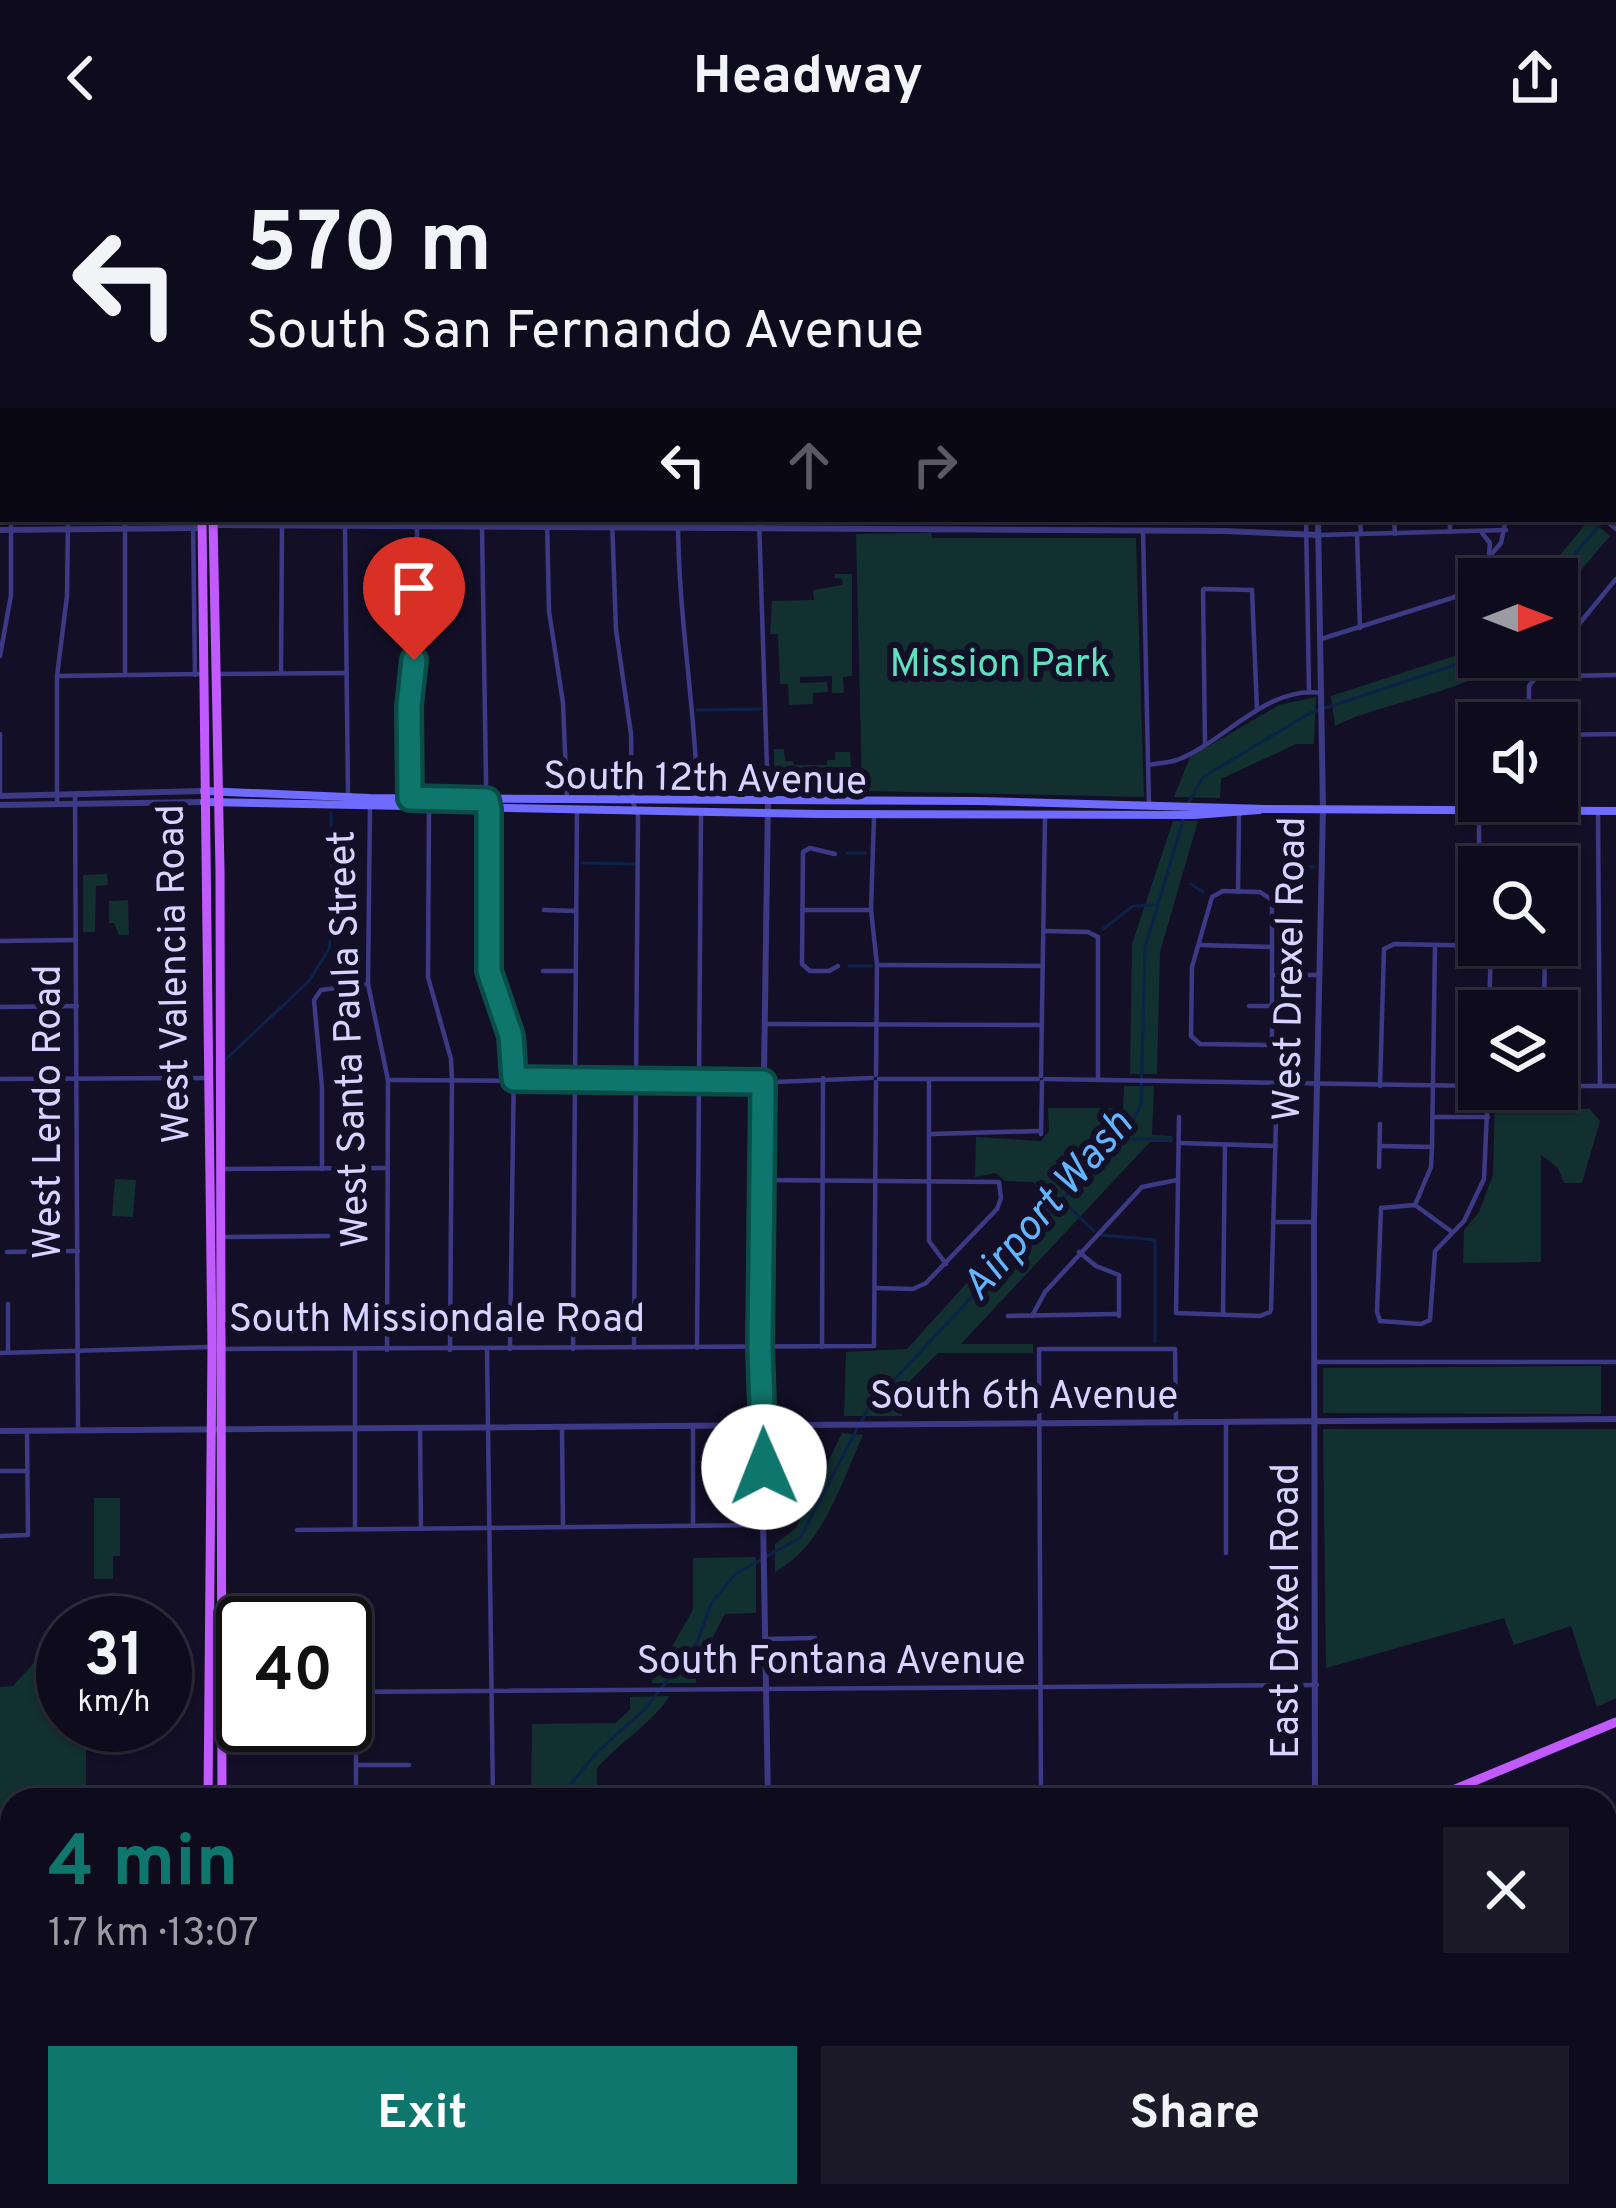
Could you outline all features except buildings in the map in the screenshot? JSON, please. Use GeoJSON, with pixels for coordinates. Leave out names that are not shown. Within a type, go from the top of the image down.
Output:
{"type":"FeatureCollection","features":[{"type":"Feature","properties":{"kind":"main road","name":"West Valencia Road"},"geometry":{"type":"LineString","coordinates":[[203,523],[217,674],[219,796],[213,937],[217,1348]]}},
{"type":"Feature","properties":{"kind":"main road","name":"West Valencia Road"},"geometry":{"type":"LineString","coordinates":[[203,523],[199,674],[213,937]]}},
{"type":"Feature","properties":{"kind":"main road","name":"South 12th Avenue"},"geometry":{"type":"LineString","coordinates":[[204,796],[348,797],[429,808],[632,800],[767,814],[1045,815],[1150,809]]}},
{"type":"Feature","properties":{"kind":"main road","name":"South 12th Avenue"},"geometry":{"type":"LineString","coordinates":[[219,796],[314,806],[410,798],[637,810],[767,800],[1045,802],[1178,810],[1458,810]]}},
{"type":"Feature","properties":{"kind":"main road"},"geometry":{"type":"LineString","coordinates":[[314,806],[316,800],[328,796]]}},
{"type":"Feature","properties":{"kind":"main road"},"geometry":{"type":"LineString","coordinates":[[861,800],[861,813]]}},
{"type":"Feature","properties":{"kind":"main road","name":"South 12th Avenue"},"geometry":{"type":"LineString","coordinates":[[1196,810],[1239,814],[1266,808]]}},
{"type":"Feature","properties":{"kind":"main road","name":"South 12th Avenue"},"geometry":{"type":"LineString","coordinates":[[1578,810],[1616,811]]}},
{"type":"Feature","properties":{"kind":"main road","name":"West Valencia Road"},"geometry":{"type":"LineString","coordinates":[[215,1169],[222,1238],[214,1428],[215,1693]]}},
{"type":"Feature","properties":{"kind":"main road"},"geometry":{"type":"LineString","coordinates":[[209,1788],[215,1693]]}},
{"type":"Feature","properties":{"kind":"main road"},"geometry":{"type":"LineString","coordinates":[[215,1693],[221,1788]]}},
{"type":"Feature","properties":{"kind":"main road"},"geometry":{"type":"LineString","coordinates":[[1460,1788],[1616,1722]]}},
{"type":"Feature","properties":{"kind":"street"},"geometry":{"type":"LineString","coordinates":[[0,656],[11,595],[11,522]]}},
{"type":"Feature","properties":{"kind":"street"},"geometry":{"type":"LineString","coordinates":[[57,798],[57,676],[68,596],[68,522]]}},
{"type":"Feature","properties":{"kind":"street"},"geometry":{"type":"LineString","coordinates":[[124,522],[125,675]]}},
{"type":"Feature","properties":{"kind":"street"},"geometry":{"type":"LineString","coordinates":[[892,522],[892,529]]}},
{"type":"Feature","properties":{"kind":"street"},"geometry":{"type":"LineString","coordinates":[[959,522],[959,530]]}},
{"type":"Feature","properties":{"kind":"street"},"geometry":{"type":"LineString","coordinates":[[1037,522],[1037,530]]}},
{"type":"Feature","properties":{"kind":"street"},"geometry":{"type":"LineString","coordinates":[[1100,522],[1100,530]]}},
{"type":"Feature","properties":{"kind":"street"},"geometry":{"type":"LineString","coordinates":[[1163,522],[1163,531]]}},
{"type":"Feature","properties":{"kind":"street"},"geometry":{"type":"LineString","coordinates":[[1224,522],[1224,531]]}},
{"type":"Feature","properties":{"kind":"street"},"geometry":{"type":"LineString","coordinates":[[1306,522],[1310,691]]}},
{"type":"Feature","properties":{"kind":"street","name":"West Drexel Road"},"geometry":{"type":"LineString","coordinates":[[1314,1421],[1323,809],[1318,522]]}},
{"type":"Feature","properties":{"kind":"street"},"geometry":{"type":"LineString","coordinates":[[1360,522],[1360,628]]}},
{"type":"Feature","properties":{"kind":"street"},"geometry":{"type":"LineString","coordinates":[[1394,522],[1395,534]]}},
{"type":"Feature","properties":{"kind":"street"},"geometry":{"type":"LineString","coordinates":[[1450,522],[1450,532]]}},
{"type":"Feature","properties":{"kind":"street"},"geometry":{"type":"LineString","coordinates":[[1489,558],[1506,522]]}},
{"type":"Feature","properties":{"kind":"street"},"geometry":{"type":"LineString","coordinates":[[0,530],[125,530],[203,523],[824,524],[1319,535],[1506,530]]}},
{"type":"Feature","properties":{"kind":"street"},"geometry":{"type":"LineString","coordinates":[[547,523],[549,610],[563,704],[567,800]]}},
{"type":"Feature","properties":{"kind":"street"},"geometry":{"type":"LineString","coordinates":[[612,523],[614,606],[631,734],[632,800],[637,810],[634,1348]]}},
{"type":"Feature","properties":{"kind":"street"},"geometry":{"type":"LineString","coordinates":[[480,524],[489,971],[511,1036],[514,1079],[510,1349]]}},
{"type":"Feature","properties":{"kind":"street"},"geometry":{"type":"LineString","coordinates":[[678,524],[680,605],[694,705],[699,806],[697,1348]]}},
{"type":"Feature","properties":{"kind":"street"},"geometry":{"type":"LineString","coordinates":[[759,524],[767,800],[760,1347],[768,1788]]}},
{"type":"Feature","properties":{"kind":"street"},"geometry":{"type":"LineString","coordinates":[[281,673],[282,526]]}},
{"type":"Feature","properties":{"kind":"street","name":"West Santa Paula Street"},"geometry":{"type":"LineString","coordinates":[[344,526],[348,797]]}},
{"type":"Feature","properties":{"kind":"street"},"geometry":{"type":"LineString","coordinates":[[410,798],[417,526]]}},
{"type":"Feature","properties":{"kind":"street"},"geometry":{"type":"LineString","coordinates":[[1142,530],[1150,809]]}},
{"type":"Feature","properties":{"kind":"street"},"geometry":{"type":"LineString","coordinates":[[1477,531],[1490,544],[1488,558]]}},
{"type":"Feature","properties":{"kind":"street"},"geometry":{"type":"LineString","coordinates":[[1578,625],[1616,579]]}},
{"type":"Feature","properties":{"kind":"street"},"geometry":{"type":"LineString","coordinates":[[1204,744],[1201,588],[1254,588],[1257,711]]}},
{"type":"Feature","properties":{"kind":"street"},"geometry":{"type":"LineString","coordinates":[[1321,639],[1448,601],[1458,594]]}},
{"type":"Feature","properties":{"kind":"street"},"geometry":{"type":"LineString","coordinates":[[57,676],[346,673]]}},
{"type":"Feature","properties":{"kind":"street"},"geometry":{"type":"LineString","coordinates":[[1578,676],[1616,675]]}},
{"type":"Feature","properties":{"kind":"street"},"geometry":{"type":"LineString","coordinates":[[1148,765],[1176,760],[1281,698],[1310,691],[1322,697]]}},
{"type":"Feature","properties":{"kind":"street"},"geometry":{"type":"LineString","coordinates":[[0,734],[0,796]]}},
{"type":"Feature","properties":{"kind":"street"},"geometry":{"type":"LineString","coordinates":[[1578,735],[1616,734]]}},
{"type":"Feature","properties":{"kind":"street","name":"South 12th Avenue"},"geometry":{"type":"LineString","coordinates":[[0,796],[204,796]]}},
{"type":"Feature","properties":{"kind":"street","name":"South 12th Avenue"},"geometry":{"type":"LineString","coordinates":[[0,805],[57,798]]}},
{"type":"Feature","properties":{"kind":"street","name":"West Lerdo Road"},"geometry":{"type":"LineString","coordinates":[[75,798],[78,1430]]}},
{"type":"Feature","properties":{"kind":"street"},"geometry":{"type":"LineString","coordinates":[[929,1134],[1040,1132],[1045,802]]}},
{"type":"Feature","properties":{"kind":"street","name":"West Santa Paula Street"},"geometry":{"type":"LineString","coordinates":[[370,803],[368,985],[388,1080],[387,1351]]}},
{"type":"Feature","properties":{"kind":"street"},"geometry":{"type":"LineString","coordinates":[[429,808],[428,976],[451,1059],[452,1080],[450,1350]]}},
{"type":"Feature","properties":{"kind":"street"},"geometry":{"type":"LineString","coordinates":[[573,1349],[577,809]]}},
{"type":"Feature","properties":{"kind":"street"},"geometry":{"type":"LineString","coordinates":[[1598,811],[1600,1086]]}},
{"type":"Feature","properties":{"kind":"street"},"geometry":{"type":"LineString","coordinates":[[762,1180],[876,1181],[998,1180],[1001,1198],[997,1209],[920,1287],[875,1288],[876,1181],[876,1078],[877,1024],[877,965],[872,826],[878,812]]}},
{"type":"Feature","properties":{"kind":"street"},"geometry":{"type":"LineString","coordinates":[[849,814],[867,816],[872,826]]}},
{"type":"Feature","properties":{"kind":"street"},"geometry":{"type":"LineString","coordinates":[[1238,892],[1239,814]]}},
{"type":"Feature","properties":{"kind":"street"},"geometry":{"type":"LineString","coordinates":[[836,854],[816,848],[803,852],[803,970],[829,971],[838,966]]}},
{"type":"Feature","properties":{"kind":"street"},"geometry":{"type":"LineString","coordinates":[[1238,892],[1271,896],[1270,1043],[1200,1044],[1193,1041],[1192,967],[1197,945],[1212,897],[1238,892]]}},
{"type":"Feature","properties":{"kind":"street"},"geometry":{"type":"LineString","coordinates":[[544,910],[576,910]]}},
{"type":"Feature","properties":{"kind":"street"},"geometry":{"type":"LineString","coordinates":[[802,910],[872,910]]}},
{"type":"Feature","properties":{"kind":"street"},"geometry":{"type":"LineString","coordinates":[[1044,932],[1098,934],[1098,1079]]}},
{"type":"Feature","properties":{"kind":"street"},"geometry":{"type":"LineString","coordinates":[[0,941],[76,940]]}},
{"type":"Feature","properties":{"kind":"street"},"geometry":{"type":"LineString","coordinates":[[1197,945],[1272,947]]}},
{"type":"Feature","properties":{"kind":"street"},"geometry":{"type":"LineString","coordinates":[[1415,1205],[1430,1168],[1432,1147],[1435,946]]}},
{"type":"Feature","properties":{"kind":"street"},"geometry":{"type":"LineString","coordinates":[[1380,1086],[1384,947],[1458,946]]}},
{"type":"Feature","properties":{"kind":"street"},"geometry":{"type":"LineString","coordinates":[[877,965],[1043,965]]}},
{"type":"Feature","properties":{"kind":"street"},"geometry":{"type":"LineString","coordinates":[[543,971],[576,971]]}},
{"type":"Feature","properties":{"kind":"street"},"geometry":{"type":"LineString","coordinates":[[1272,975],[1320,975]]}},
{"type":"Feature","properties":{"kind":"street"},"geometry":{"type":"LineString","coordinates":[[322,1169],[317,993],[368,985]]}},
{"type":"Feature","properties":{"kind":"street"},"geometry":{"type":"LineString","coordinates":[[0,1007],[77,1006]]}},
{"type":"Feature","properties":{"kind":"street"},"geometry":{"type":"LineString","coordinates":[[1249,1006],[1271,1006]]}},
{"type":"Feature","properties":{"kind":"street"},"geometry":{"type":"LineString","coordinates":[[764,1024],[1042,1025]]}},
{"type":"Feature","properties":{"kind":"street"},"geometry":{"type":"LineString","coordinates":[[0,1079],[214,1078]]}},
{"type":"Feature","properties":{"kind":"street"},"geometry":{"type":"LineString","coordinates":[[822,1347],[823,1078]]}},
{"type":"Feature","properties":{"kind":"street"},"geometry":{"type":"LineString","coordinates":[[388,1080],[1130,1079],[1458,1086]]}},
{"type":"Feature","properties":{"kind":"street"},"geometry":{"type":"LineString","coordinates":[[929,1080],[928,1241],[946,1264]]}},
{"type":"Feature","properties":{"kind":"street"},"geometry":{"type":"LineString","coordinates":[[1179,1118],[1176,1313],[1264,1316],[1271,1313],[1277,1082]]}},
{"type":"Feature","properties":{"kind":"street"},"geometry":{"type":"LineString","coordinates":[[1578,1086],[1616,1086]]}},
{"type":"Feature","properties":{"kind":"street"},"geometry":{"type":"LineString","coordinates":[[1452,1232],[1415,1205],[1379,1206],[1378,1323],[1430,1323],[1432,1259],[1452,1232],[1479,1195],[1488,1110]]}},
{"type":"Feature","properties":{"kind":"street"},"geometry":{"type":"LineString","coordinates":[[1432,1117],[1488,1117]]}},
{"type":"Feature","properties":{"kind":"street"},"geometry":{"type":"LineString","coordinates":[[1379,1167],[1380,1124]]}},
{"type":"Feature","properties":{"kind":"street"},"geometry":{"type":"LineString","coordinates":[[1178,1143],[1276,1146]]}},
{"type":"Feature","properties":{"kind":"street"},"geometry":{"type":"LineString","coordinates":[[1223,1316],[1226,1145]]}},
{"type":"Feature","properties":{"kind":"street"},"geometry":{"type":"LineString","coordinates":[[1380,1145],[1432,1147]]}},
{"type":"Feature","properties":{"kind":"street"},"geometry":{"type":"LineString","coordinates":[[215,1169],[388,1168]]}},
{"type":"Feature","properties":{"kind":"street"},"geometry":{"type":"LineString","coordinates":[[1032,1316],[1034,1305],[1079,1252],[1142,1187],[1177,1180]]}},
{"type":"Feature","properties":{"kind":"street"},"geometry":{"type":"LineString","coordinates":[[68,1201],[78,1201]]}},
{"type":"Feature","properties":{"kind":"street"},"geometry":{"type":"LineString","coordinates":[[1275,1222],[1314,1222]]}},
{"type":"Feature","properties":{"kind":"street"},"geometry":{"type":"LineString","coordinates":[[222,1238],[328,1237]]}},
{"type":"Feature","properties":{"kind":"street"},"geometry":{"type":"LineString","coordinates":[[7,1252],[78,1251]]}},
{"type":"Feature","properties":{"kind":"street"},"geometry":{"type":"LineString","coordinates":[[1007,1316],[1118,1315],[1120,1274],[1079,1252]]}},
{"type":"Feature","properties":{"kind":"street","name":"South Missiondale Road"},"geometry":{"type":"LineString","coordinates":[[4,1353],[874,1346],[875,1288]]}},
{"type":"Feature","properties":{"kind":"street"},"geometry":{"type":"LineString","coordinates":[[4,1353],[8,1304]]}},
{"type":"Feature","properties":{"kind":"street"},"geometry":{"type":"LineString","coordinates":[[1041,1788],[1039,1349],[1175,1348],[1176,1424]]}},
{"type":"Feature","properties":{"kind":"street"},"geometry":{"type":"LineString","coordinates":[[488,1350],[493,1788]]}},
{"type":"Feature","properties":{"kind":"street"},"geometry":{"type":"LineString","coordinates":[[355,1351],[355,1529]]}},
{"type":"Feature","properties":{"kind":"street"},"geometry":{"type":"LineString","coordinates":[[1314,1362],[1616,1362]]}},
{"type":"Feature","properties":{"kind":"street","name":"South 6th Avenue"},"geometry":{"type":"LineString","coordinates":[[0,1431],[1616,1419]]}},
{"type":"Feature","properties":{"kind":"street","name":"East Drexel Road"},"geometry":{"type":"LineString","coordinates":[[1314,1421],[1316,1788]]}},
{"type":"Feature","properties":{"kind":"street"},"geometry":{"type":"LineString","coordinates":[[1226,1424],[1226,1553]]}},
{"type":"Feature","properties":{"kind":"street"},"geometry":{"type":"LineString","coordinates":[[562,1427],[563,1527]]}},
{"type":"Feature","properties":{"kind":"street"},"geometry":{"type":"LineString","coordinates":[[693,1427],[693,1526]]}},
{"type":"Feature","properties":{"kind":"street"},"geometry":{"type":"LineString","coordinates":[[419,1428],[421,1529]]}},
{"type":"Feature","properties":{"kind":"street"},"geometry":{"type":"LineString","coordinates":[[0,1536],[28,1535],[27,1431]]}},
{"type":"Feature","properties":{"kind":"street"},"geometry":{"type":"LineString","coordinates":[[0,1471],[27,1471]]}},
{"type":"Feature","properties":{"kind":"street"},"geometry":{"type":"LineString","coordinates":[[297,1530],[765,1526]]}},
{"type":"Feature","properties":{"kind":"street"},"geometry":{"type":"LineString","coordinates":[[766,1639],[815,1638]]}},
{"type":"Feature","properties":{"kind":"street","name":"South Fontana Avenue"},"geometry":{"type":"LineString","coordinates":[[372,1692],[1318,1685]]}},
{"type":"Feature","properties":{"kind":"street"},"geometry":{"type":"LineString","coordinates":[[356,1752],[356,1788]]}},
{"type":"Feature","properties":{"kind":"street"},"geometry":{"type":"LineString","coordinates":[[356,1765],[409,1765]]}},
{"type":"Feature","properties":{"kind":"green space"},"geometry":{"type":"Polygon","coordinates":[[[1588,522],[1610,536],[1578,573],[1578,558],[1558,558],[1588,522]]]}},
{"type":"Feature","properties":{"kind":"green space","name":"Mission Park"},"geometry":{"type":"Polygon","coordinates":[[[931,533],[932,538],[1136,538],[1144,797],[862,791],[856,534],[931,533]]]}},
{"type":"Feature","properties":{"kind":"green space"},"geometry":{"type":"Polygon","coordinates":[[[835,574],[852,574],[852,676],[843,677],[844,693],[832,693],[832,676],[800,677],[800,683],[827,682],[828,692],[813,693],[813,704],[789,705],[788,684],[780,684],[778,634],[770,634],[772,601],[814,600],[813,590],[843,585],[835,574]]]}},
{"type":"Feature","properties":{"kind":"green space"},"geometry":{"type":"Polygon","coordinates":[[[1458,655],[1458,678],[1476,678],[1335,726],[1331,696],[1458,655]]]}},
{"type":"Feature","properties":{"kind":"green space"},"geometry":{"type":"Polygon","coordinates":[[[1316,697],[1314,744],[1296,744],[1221,779],[1220,798],[1174,797],[1190,757],[1279,705],[1316,697]]]}},
{"type":"Feature","properties":{"kind":"green space"},"geometry":{"type":"Polygon","coordinates":[[[774,749],[784,749],[785,761],[794,765],[827,765],[827,760],[835,760],[835,752],[850,752],[851,767],[789,768],[788,784],[774,785],[774,749]]]}},
{"type":"Feature","properties":{"kind":"green space"},"geometry":{"type":"Polygon","coordinates":[[[1173,821],[1198,821],[1160,952],[1157,1074],[1130,1074],[1132,944],[1173,821]]]}},
{"type":"Feature","properties":{"kind":"green space"},"geometry":{"type":"Polygon","coordinates":[[[107,874],[108,885],[96,886],[95,932],[83,932],[83,875],[107,874]]]}},
{"type":"Feature","properties":{"kind":"green space"},"geometry":{"type":"Polygon","coordinates":[[[128,900],[129,935],[119,935],[114,923],[109,923],[109,901],[128,900]]]}},
{"type":"Feature","properties":{"kind":"green space"},"geometry":{"type":"Polygon","coordinates":[[[1124,1086],[1154,1086],[1152,1135],[1172,1136],[1172,1142],[1150,1142],[961,1344],[1033,1344],[1033,1353],[938,1353],[902,1389],[902,1416],[844,1416],[846,1352],[907,1349],[1040,1202],[1040,1188],[1033,1182],[1005,1181],[996,1173],[975,1177],[976,1137],[1041,1141],[1049,1131],[1048,1108],[1123,1108],[1124,1086]]]}},
{"type":"Feature","properties":{"kind":"green space"},"geometry":{"type":"Polygon","coordinates":[[[1590,1109],[1600,1121],[1582,1183],[1564,1183],[1558,1168],[1541,1155],[1541,1262],[1463,1263],[1464,1230],[1479,1212],[1493,1175],[1495,1110],[1590,1109]]]}},
{"type":"Feature","properties":{"kind":"green space"},"geometry":{"type":"Polygon","coordinates":[[[115,1179],[136,1180],[133,1217],[112,1216],[115,1179]]]}},
{"type":"Feature","properties":{"kind":"green space"},"geometry":{"type":"Polygon","coordinates":[[[1601,1366],[1601,1414],[1323,1413],[1323,1368],[1601,1366]]]}},
{"type":"Feature","properties":{"kind":"green space"},"geometry":{"type":"Polygon","coordinates":[[[1323,1429],[1616,1429],[1616,1698],[1597,1707],[1571,1626],[1514,1645],[1504,1618],[1326,1668],[1323,1429]]]}},
{"type":"Feature","properties":{"kind":"green space"},"geometry":{"type":"Polygon","coordinates":[[[842,1433],[863,1435],[838,1492],[806,1546],[775,1572],[775,1544],[796,1528],[842,1433]]]}},
{"type":"Feature","properties":{"kind":"green space"},"geometry":{"type":"Polygon","coordinates":[[[94,1498],[120,1498],[120,1556],[113,1556],[113,1579],[94,1579],[94,1498]]]}},
{"type":"Feature","properties":{"kind":"green space"},"geometry":{"type":"Polygon","coordinates":[[[756,1557],[756,1613],[725,1614],[696,1669],[696,1683],[651,1683],[693,1610],[693,1558],[756,1557]]]}},
{"type":"Feature","properties":{"kind":"green space"},"geometry":{"type":"Polygon","coordinates":[[[36,1660],[36,1752],[86,1752],[86,1788],[0,1788],[0,1687],[13,1686],[36,1660]]]}},
{"type":"Feature","properties":{"kind":"green space"},"geometry":{"type":"Polygon","coordinates":[[[670,1696],[597,1768],[597,1788],[531,1788],[532,1724],[615,1723],[630,1710],[630,1697],[670,1696]]]}},
{"type":"Feature","properties":{"kind":"waterway","name":"Airport Wash"},"geometry":{"type":"LineString","coordinates":[[1572,558],[1602,522]]}},
{"type":"Feature","properties":{"kind":"waterway","name":"Airport Wash"},"geometry":{"type":"LineString","coordinates":[[1189,802],[1203,777],[1310,713],[1458,664]]}},
{"type":"Feature","properties":{"kind":"waterway"},"geometry":{"type":"LineString","coordinates":[[697,710],[760,709]]}},
{"type":"Feature","properties":{"kind":"waterway"},"geometry":{"type":"LineString","coordinates":[[225,1060],[309,981],[329,949],[331,813]]}},
{"type":"Feature","properties":{"kind":"waterway","name":"Airport Wash"},"geometry":{"type":"LineString","coordinates":[[862,1420],[869,1407],[1129,1128],[1141,1104],[1145,948],[1184,817]]}},
{"type":"Feature","properties":{"kind":"waterway"},"geometry":{"type":"LineString","coordinates":[[847,853],[866,853]]}},
{"type":"Feature","properties":{"kind":"waterway"},"geometry":{"type":"LineString","coordinates":[[582,863],[634,864]]}},
{"type":"Feature","properties":{"kind":"waterway"},"geometry":{"type":"LineString","coordinates":[[1305,866],[1315,867]]}},
{"type":"Feature","properties":{"kind":"waterway"},"geometry":{"type":"LineString","coordinates":[[1191,884],[1203,892]]}},
{"type":"Feature","properties":{"kind":"waterway"},"geometry":{"type":"LineString","coordinates":[[1103,929],[1133,906],[1154,905]]}},
{"type":"Feature","properties":{"kind":"waterway"},"geometry":{"type":"LineString","coordinates":[[849,966],[872,966]]}},
{"type":"Feature","properties":{"kind":"waterway"},"geometry":{"type":"LineString","coordinates":[[1127,1135],[1131,1139],[1172,1139]]}},
{"type":"Feature","properties":{"kind":"waterway"},"geometry":{"type":"LineString","coordinates":[[1061,1199],[1094,1231]]}},
{"type":"Feature","properties":{"kind":"waterway"},"geometry":{"type":"LineString","coordinates":[[1101,1235],[1155,1240],[1155,1342]]}},
{"type":"Feature","properties":{"kind":"waterway","name":"Airport Wash"},"geometry":{"type":"LineString","coordinates":[[570,1788],[597,1752],[644,1710],[697,1643],[711,1604],[735,1574],[800,1538],[857,1429]]}},
{"type":"Feature","properties":{"kind":"route"},"geometry":{"type":"LineString","coordinates":[[414,660],[409,706],[410,798],[487,800],[489,971],[511,1036],[514,1079],[763,1082],[760,1347],[764,1467]]}}]}
